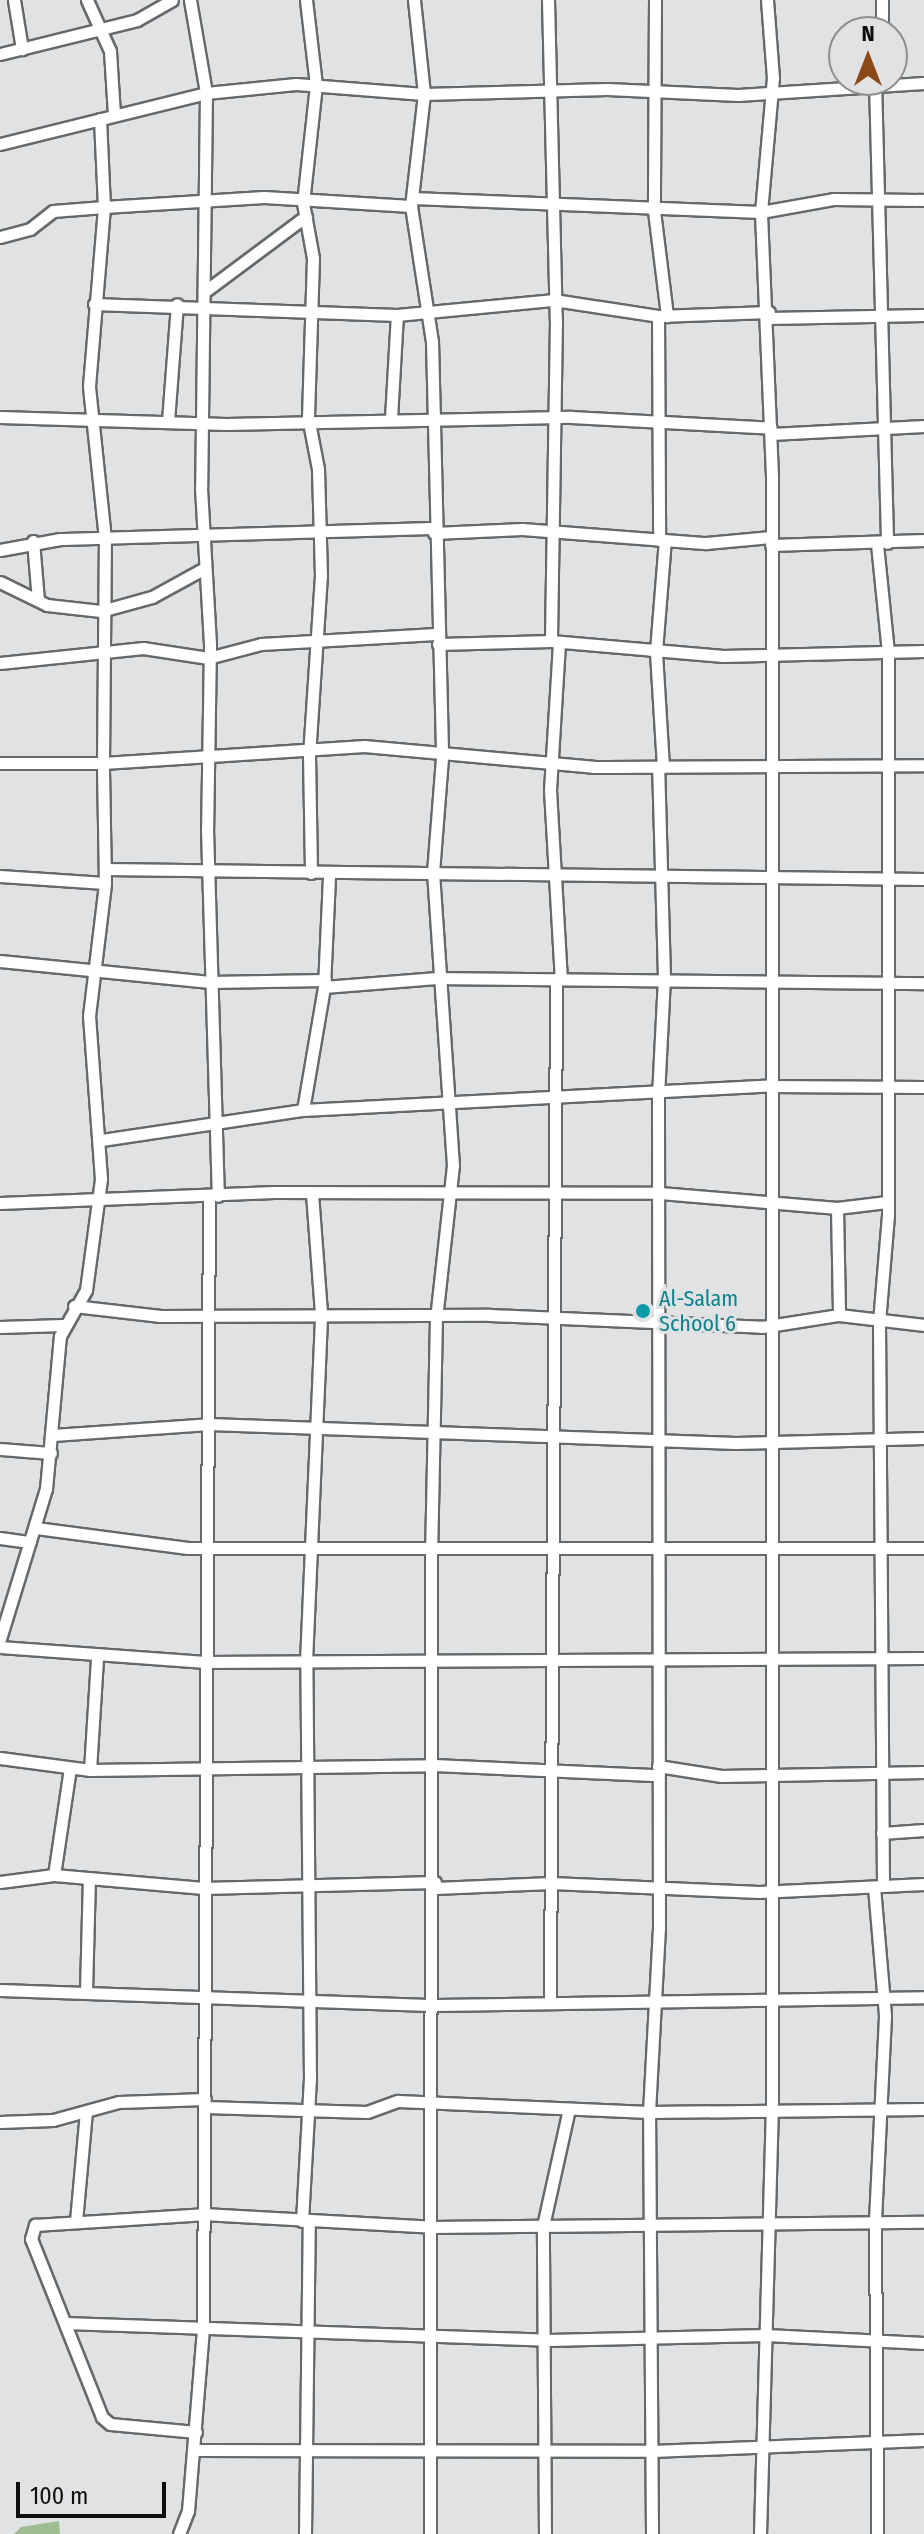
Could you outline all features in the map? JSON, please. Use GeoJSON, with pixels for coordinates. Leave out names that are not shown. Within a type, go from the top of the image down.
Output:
{"type":"FeatureCollection","features":[{"type":"Feature","properties":{"kind":"street"},"geometry":{"type":"LineString","coordinates":[[14,0],[22,49]]}},
{"type":"Feature","properties":{"kind":"street"},"geometry":{"type":"LineString","coordinates":[[87,0],[104,28],[114,115]]}},
{"type":"Feature","properties":{"kind":"street"},"geometry":{"type":"LineString","coordinates":[[0,54],[104,28],[172,0]]}},
{"type":"Feature","properties":{"kind":"street"},"geometry":{"type":"LineString","coordinates":[[179,2534],[195,2450],[203,2328],[205,1662],[214,1120],[208,658],[203,569],[206,539],[203,205],[206,93],[190,0]]}},
{"type":"Feature","properties":{"kind":"street"},"geometry":{"type":"LineString","coordinates":[[306,0],[316,85],[303,203],[311,315],[308,417],[319,531],[309,755],[311,873]]}},
{"type":"Feature","properties":{"kind":"street"},"geometry":{"type":"LineString","coordinates":[[414,0],[424,94],[412,202],[428,312],[434,416],[434,530],[442,758],[433,872],[447,1104],[448,1195],[436,1318],[431,1551],[436,2005],[429,2335],[430,2534]]}},
{"type":"Feature","properties":{"kind":"street"},"geometry":{"type":"LineString","coordinates":[[548,0],[545,90],[554,300],[556,534],[552,764],[558,979],[557,1193],[551,1317],[555,1771],[550,1999]]}},
{"type":"Feature","properties":{"kind":"street"},"geometry":{"type":"LineString","coordinates":[[652,2534],[655,2338],[649,2112],[657,1885],[656,1661],[660,1441],[658,1096],[664,977],[656,877],[661,767],[656,651],[662,540],[657,423],[663,316],[654,211],[655,0]]}},
{"type":"Feature","properties":{"kind":"street"},"geometry":{"type":"LineString","coordinates":[[760,2534],[772,2109],[767,1891],[772,1774],[774,1322],[768,1086],[771,431],[769,315],[761,212],[771,94],[767,0]]}},
{"type":"Feature","properties":{"kind":"street"},"geometry":{"type":"LineString","coordinates":[[0,144],[206,93],[316,85],[424,94],[545,90],[771,94],[828,88]]}},
{"type":"Feature","properties":{"kind":"street"},"geometry":{"type":"LineString","coordinates":[[875,96],[886,313],[881,428],[882,544],[888,652],[883,879],[887,986],[884,1090],[887,1202],[879,1323],[886,1773],[879,1886],[885,1995],[884,2113],[875,2220],[877,2534]]}},
{"type":"Feature","properties":{"kind":"street"},"geometry":{"type":"LineString","coordinates":[[0,1639],[36,1528],[51,1453],[63,1325],[86,1290],[93,1200],[102,1140],[90,969],[105,883],[101,611],[105,539],[92,420],[94,304],[104,207],[100,119]]}},
{"type":"Feature","properties":{"kind":"street"},"geometry":{"type":"LineString","coordinates":[[0,237],[30,229],[53,211],[203,205],[264,197],[303,203],[412,202],[761,212],[833,199],[924,200]]}},
{"type":"Feature","properties":{"kind":"street"},"geometry":{"type":"LineString","coordinates":[[204,292],[306,216]]}},
{"type":"Feature","properties":{"kind":"street"},"geometry":{"type":"LineString","coordinates":[[94,304],[203,305],[311,315],[397,315],[554,300],[663,316],[924,315]]}},
{"type":"Feature","properties":{"kind":"street"},"geometry":{"type":"LineString","coordinates":[[168,421],[177,304]]}},
{"type":"Feature","properties":{"kind":"street"},"geometry":{"type":"LineString","coordinates":[[391,418],[397,315]]}},
{"type":"Feature","properties":{"kind":"street"},"geometry":{"type":"LineString","coordinates":[[0,417],[203,424],[308,417],[553,418],[771,431],[924,426]]}},
{"type":"Feature","properties":{"kind":"street"},"geometry":{"type":"LineString","coordinates":[[0,550],[33,541],[206,539],[319,531],[434,530],[662,540],[882,544],[924,540]]}},
{"type":"Feature","properties":{"kind":"street"},"geometry":{"type":"LineString","coordinates":[[33,541],[38,600]]}},
{"type":"Feature","properties":{"kind":"street"},"geometry":{"type":"LineString","coordinates":[[0,582],[38,600],[101,611],[152,597],[203,569]]}},
{"type":"Feature","properties":{"kind":"street"},"geometry":{"type":"LineString","coordinates":[[0,663],[143,648],[208,658],[316,642],[437,639],[555,642],[656,651],[771,655],[924,651]]}},
{"type":"Feature","properties":{"kind":"street"},"geometry":{"type":"LineString","coordinates":[[0,763],[103,763],[309,755],[391,747],[442,758],[552,764],[887,768],[924,765]]}},
{"type":"Feature","properties":{"kind":"street"},"geometry":{"type":"LineString","coordinates":[[105,869],[210,866],[329,875],[554,873],[771,882],[924,879]]}},
{"type":"Feature","properties":{"kind":"street"},"geometry":{"type":"LineString","coordinates":[[303,1110],[325,984],[329,875]]}},
{"type":"Feature","properties":{"kind":"street"},"geometry":{"type":"LineString","coordinates":[[0,876],[105,883]]}},
{"type":"Feature","properties":{"kind":"street"},"geometry":{"type":"LineString","coordinates":[[0,961],[210,982],[325,984],[437,978],[664,977],[887,986],[924,983]]}},
{"type":"Feature","properties":{"kind":"street"},"geometry":{"type":"LineString","coordinates":[[102,1140],[214,1120],[303,1110],[556,1097],[658,1096],[768,1086],[884,1090],[924,1087]]}},
{"type":"Feature","properties":{"kind":"street"},"geometry":{"type":"LineString","coordinates":[[0,1203],[312,1193],[660,1193],[837,1208],[887,1202]]}},
{"type":"Feature","properties":{"kind":"street"},"geometry":{"type":"LineString","coordinates":[[305,2534],[304,2450],[311,2327],[305,2222],[308,2112],[304,2000],[311,1885],[311,1764],[306,1662],[315,1550],[314,1427],[321,1313],[312,1193]]}},
{"type":"Feature","properties":{"kind":"street"},"geometry":{"type":"LineString","coordinates":[[837,1208],[839,1315]]}},
{"type":"Feature","properties":{"kind":"street"},"geometry":{"type":"LineString","coordinates":[[74,1306],[210,1316],[321,1313],[436,1318],[551,1317],[657,1323],[774,1322],[839,1315],[879,1323],[924,1325]]}},
{"type":"Feature","properties":{"kind":"street"},"geometry":{"type":"LineString","coordinates":[[0,1327],[63,1325]]}},
{"type":"Feature","properties":{"kind":"street"},"geometry":{"type":"LineString","coordinates":[[53,1435],[209,1424],[554,1431],[660,1441],[924,1438]]}},
{"type":"Feature","properties":{"kind":"street"},"geometry":{"type":"LineString","coordinates":[[0,1449],[51,1453]]}},
{"type":"Feature","properties":{"kind":"street"},"geometry":{"type":"LineString","coordinates":[[36,1528],[121,1544],[315,1550],[924,1548]]}},
{"type":"Feature","properties":{"kind":"street"},"geometry":{"type":"LineString","coordinates":[[0,1538],[30,1542]]}},
{"type":"Feature","properties":{"kind":"street"},"geometry":{"type":"LineString","coordinates":[[0,1647],[97,1659],[205,1662],[555,1664],[924,1658]]}},
{"type":"Feature","properties":{"kind":"street"},"geometry":{"type":"LineString","coordinates":[[90,1770],[97,1659]]}},
{"type":"Feature","properties":{"kind":"street"},"geometry":{"type":"LineString","coordinates":[[0,1758],[90,1770],[204,1773],[311,1764],[772,1774],[924,1772]]}},
{"type":"Feature","properties":{"kind":"street"},"geometry":{"type":"LineString","coordinates":[[54,1875],[70,1768]]}},
{"type":"Feature","properties":{"kind":"street"},"geometry":{"type":"LineString","coordinates":[[882,1833],[924,1830]]}},
{"type":"Feature","properties":{"kind":"street"},"geometry":{"type":"LineString","coordinates":[[0,1882],[54,1875],[203,1888],[551,1883],[767,1891],[924,1884]]}},
{"type":"Feature","properties":{"kind":"street"},"geometry":{"type":"LineString","coordinates":[[86,1991],[89,1880]]}},
{"type":"Feature","properties":{"kind":"street"},"geometry":{"type":"LineString","coordinates":[[0,1990],[436,2005],[550,1999],[768,1995],[924,1997]]}},
{"type":"Feature","properties":{"kind":"street"},"geometry":{"type":"LineString","coordinates":[[0,2122],[86,2112],[119,2102],[205,2103],[308,2112],[434,2103],[649,2112],[772,2109],[884,2113],[924,2109]]}},
{"type":"Feature","properties":{"kind":"street"},"geometry":{"type":"LineString","coordinates":[[545,2534],[548,2340],[543,2226],[569,2109]]}},
{"type":"Feature","properties":{"kind":"street"},"geometry":{"type":"LineString","coordinates":[[76,2221],[86,2112]]}},
{"type":"Feature","properties":{"kind":"street"},"geometry":{"type":"LineString","coordinates":[[196,2432],[108,2424],[30,2233],[42,2223],[203,2214],[432,2227],[875,2220],[924,2222]]}},
{"type":"Feature","properties":{"kind":"street"},"geometry":{"type":"LineString","coordinates":[[65,2323],[203,2328],[311,2327],[548,2340],[766,2335],[878,2337],[924,2343]]}},
{"type":"Feature","properties":{"kind":"street"},"geometry":{"type":"LineString","coordinates":[[195,2450],[652,2451],[924,2440]]}},
{"type":"Feature","properties":{"kind":"green space"},"geometry":{"type":"Polygon","coordinates":[[[59,2521],[60,2534],[14,2534],[21,2527],[59,2521]]]}},
{"type":"Feature","properties":{"kind":"place","name":"Al-Salam School 6"},"geometry":{"type":"Point","coordinates":[643,1311]}}]}
